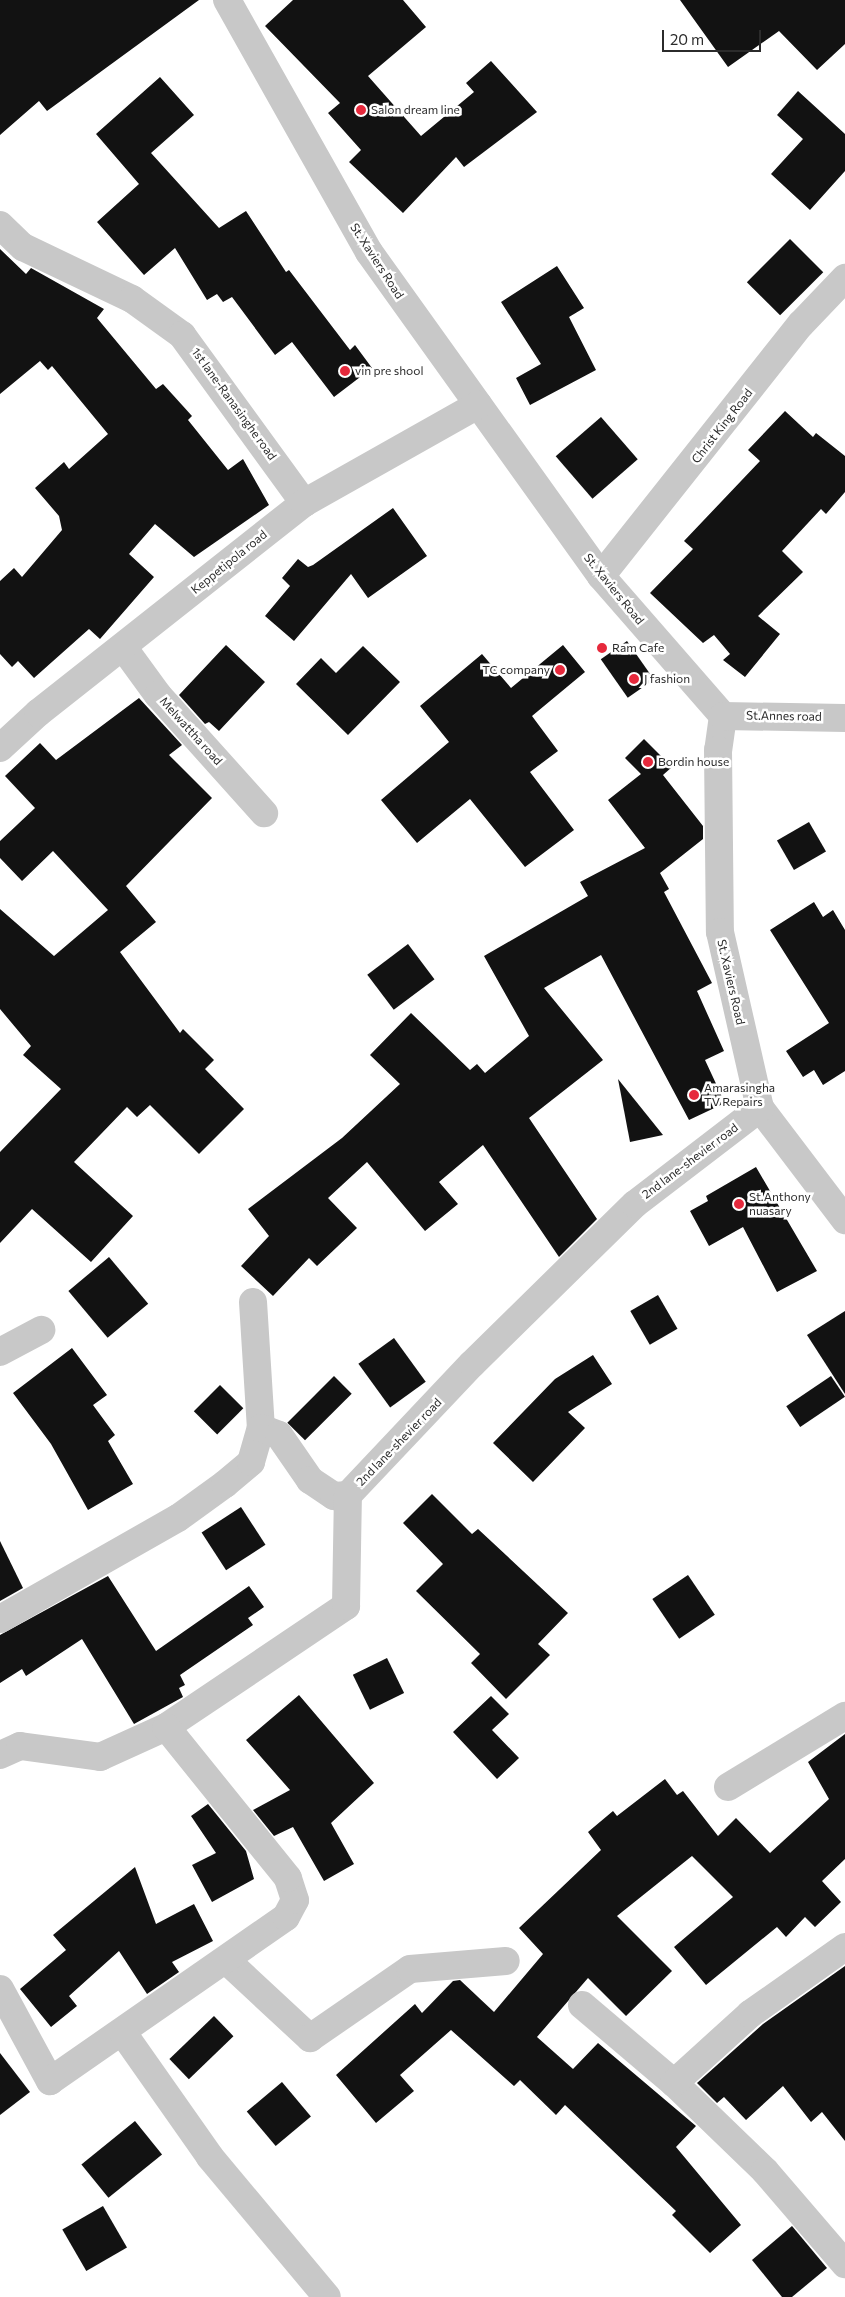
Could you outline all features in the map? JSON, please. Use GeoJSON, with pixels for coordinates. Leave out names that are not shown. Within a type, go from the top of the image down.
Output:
{"type":"FeatureCollection","features":[{"type":"Feature","properties":{"kind":"street","name":"St. Xaviers Road"},"geometry":{"type":"LineString","coordinates":[[228,0],[368,252],[601,576],[723,716],[718,750],[720,932],[760,1108],[845,1220]]}},
{"type":"Feature","properties":{"kind":"street","name":"1st lane-Ranasinghe road"},"geometry":{"type":"LineString","coordinates":[[0,225],[23,247],[132,299],[182,335],[304,503]]}},
{"type":"Feature","properties":{"kind":"street","name":"Christ King Road"},"geometry":{"type":"LineString","coordinates":[[601,576],[801,324],[845,278]]}},
{"type":"Feature","properties":{"kind":"street","name":"Keppetipola road"},"geometry":{"type":"LineString","coordinates":[[0,748],[304,503],[478,405]]}},
{"type":"Feature","properties":{"kind":"street","name":"Melwattha road"},"geometry":{"type":"LineString","coordinates":[[123,647],[158,694],[264,813]]}},
{"type":"Feature","properties":{"kind":"street","name":"St.Annes road"},"geometry":{"type":"LineString","coordinates":[[723,716],[845,718]]}},
{"type":"Feature","properties":{"kind":"street","name":"2nd lane-shevier road"},"geometry":{"type":"LineString","coordinates":[[261,1428],[278,1435],[310,1480],[334,1496],[348,1494],[472,1364],[635,1204],[760,1108]]}},
{"type":"Feature","properties":{"kind":"street"},"geometry":{"type":"LineString","coordinates":[[0,1619],[178,1518],[225,1484],[251,1462],[261,1428],[253,1302]]}},
{"type":"Feature","properties":{"kind":"street"},"geometry":{"type":"LineString","coordinates":[[0,1352],[41,1330]]}},
{"type":"Feature","properties":{"kind":"street"},"geometry":{"type":"LineString","coordinates":[[0,1755],[20,1746],[100,1756],[166,1727],[346,1606],[348,1494]]}},
{"type":"Feature","properties":{"kind":"street"},"geometry":{"type":"LineString","coordinates":[[728,1787],[845,1716]]}},
{"type":"Feature","properties":{"kind":"street"},"geometry":{"type":"LineString","coordinates":[[0,1989],[50,2081],[123,2033],[286,1917],[295,1900],[288,1878],[166,1727]]}},
{"type":"Feature","properties":{"kind":"street"},"geometry":{"type":"LineString","coordinates":[[674,2083],[750,2014],[845,1947]]}},
{"type":"Feature","properties":{"kind":"street"},"geometry":{"type":"LineString","coordinates":[[226,1960],[310,2038],[410,1969],[506,1961]]}},
{"type":"Feature","properties":{"kind":"street"},"geometry":{"type":"LineString","coordinates":[[582,2005],[674,2083],[765,2170],[845,2264]]}},
{"type":"Feature","properties":{"kind":"street"},"geometry":{"type":"LineString","coordinates":[[123,2033],[210,2157],[327,2297]]}},
{"type":"Feature","properties":{"kind":"building"},"geometry":{"type":"Polygon","coordinates":[[[0,0],[199,0],[47,111],[39,101],[0,135],[0,0]]]}},
{"type":"Feature","properties":{"kind":"building"},"geometry":{"type":"Polygon","coordinates":[[[293,0],[403,0],[426,27],[368,76],[421,136],[474,92],[466,83],[491,61],[537,112],[464,167],[456,157],[403,213],[349,162],[361,150],[328,113],[340,103],[265,26],[293,0]]]}},
{"type":"Feature","properties":{"kind":"building"},"geometry":{"type":"Polygon","coordinates":[[[680,0],[845,0],[845,44],[817,70],[779,31],[728,67],[680,0]]]}},
{"type":"Feature","properties":{"kind":"building"},"geometry":{"type":"Polygon","coordinates":[[[160,77],[194,115],[151,153],[219,228],[246,211],[286,272],[289,270],[350,350],[355,345],[372,368],[334,397],[292,342],[275,355],[232,297],[223,302],[217,294],[207,300],[175,248],[144,275],[97,222],[139,184],[96,134],[160,77]]]}},
{"type":"Feature","properties":{"kind":"building"},"geometry":{"type":"Polygon","coordinates":[[[798,91],[845,134],[845,171],[810,210],[771,174],[803,139],[777,115],[798,91]]]}},
{"type":"Feature","properties":{"kind":"building"},"geometry":{"type":"Polygon","coordinates":[[[790,239],[823,272],[780,315],[747,282],[790,239]]]}},
{"type":"Feature","properties":{"kind":"building"},"geometry":{"type":"Polygon","coordinates":[[[0,249],[26,274],[31,268],[104,309],[97,318],[156,389],[163,384],[192,416],[188,420],[228,470],[243,459],[269,505],[194,557],[155,524],[129,554],[154,577],[100,639],[89,629],[34,678],[18,661],[12,667],[0,654],[0,581],[14,568],[22,577],[62,530],[59,516],[35,488],[64,462],[69,469],[108,434],[52,366],[48,370],[40,361],[0,394],[0,249]]]}},
{"type":"Feature","properties":{"kind":"building"},"geometry":{"type":"Polygon","coordinates":[[[557,266],[584,308],[569,317],[596,370],[530,405],[516,378],[541,364],[501,302],[557,266]]]}},
{"type":"Feature","properties":{"kind":"building"},"geometry":{"type":"Polygon","coordinates":[[[785,411],[813,437],[816,433],[845,456],[845,492],[826,514],[821,509],[782,551],[803,572],[758,616],[780,634],[745,677],[723,660],[730,654],[714,635],[703,643],[650,593],[693,549],[684,541],[760,461],[748,450],[785,411]]]}},
{"type":"Feature","properties":{"kind":"building"},"geometry":{"type":"Polygon","coordinates":[[[601,417],[638,459],[592,499],[556,456],[601,417]]]}},
{"type":"Feature","properties":{"kind":"building"},"geometry":{"type":"Polygon","coordinates":[[[393,508],[427,556],[368,598],[351,574],[294,641],[265,616],[290,586],[282,578],[298,559],[308,567],[313,565],[393,508]]]}},
{"type":"Feature","properties":{"kind":"building","name":"J fashion"},"geometry":{"type":"Polygon","coordinates":[[[627,641],[654,680],[628,698],[601,659],[627,641]]]}},
{"type":"Feature","properties":{"kind":"building"},"geometry":{"type":"Polygon","coordinates":[[[226,645],[265,682],[219,731],[209,722],[205,724],[179,695],[226,645]]]}},
{"type":"Feature","properties":{"kind":"building"},"geometry":{"type":"Polygon","coordinates":[[[563,645],[585,672],[532,716],[558,751],[530,772],[574,830],[525,867],[470,799],[417,843],[381,800],[449,742],[420,706],[482,654],[511,688],[563,645]]]}},
{"type":"Feature","properties":{"kind":"building"},"geometry":{"type":"Polygon","coordinates":[[[363,646],[400,682],[348,735],[296,684],[321,658],[336,673],[363,646]]]}},
{"type":"Feature","properties":{"kind":"building"},"geometry":{"type":"Polygon","coordinates":[[[139,698],[182,745],[169,755],[212,798],[126,886],[156,922],[120,952],[180,1033],[183,1029],[214,1060],[205,1069],[244,1109],[199,1154],[150,1105],[137,1117],[127,1107],[74,1162],[133,1216],[91,1262],[32,1209],[0,1243],[0,1152],[61,1089],[23,1055],[31,1046],[0,1009],[0,909],[54,956],[108,910],[53,851],[22,881],[0,858],[0,841],[35,808],[5,776],[40,743],[56,760],[139,698]]]}},
{"type":"Feature","properties":{"kind":"building"},"geometry":{"type":"Polygon","coordinates":[[[644,739],[672,767],[663,775],[703,826],[703,839],[660,873],[669,889],[664,892],[712,983],[697,991],[724,1051],[705,1060],[725,1103],[689,1120],[601,955],[544,988],[603,1060],[529,1118],[597,1219],[559,1257],[483,1145],[439,1182],[458,1204],[425,1231],[367,1162],[328,1198],[357,1228],[317,1266],[309,1258],[273,1296],[241,1266],[269,1236],[248,1209],[342,1138],[400,1084],[370,1055],[411,1013],[470,1070],[477,1064],[485,1073],[529,1036],[484,956],[588,896],[580,882],[645,848],[608,800],[641,774],[625,758],[644,739]]]}},
{"type":"Feature","properties":{"kind":"building"},"geometry":{"type":"Polygon","coordinates":[[[809,822],[826,851],[794,870],[777,840],[809,822]]]}},
{"type":"Feature","properties":{"kind":"building"},"geometry":{"type":"Polygon","coordinates":[[[814,902],[823,917],[833,910],[845,930],[845,1071],[823,1085],[814,1070],[803,1077],[786,1051],[829,1023],[770,930],[814,902]]]}},
{"type":"Feature","properties":{"kind":"building"},"geometry":{"type":"Polygon","coordinates":[[[408,944],[434,979],[394,1010],[367,975],[408,944]]]}},
{"type":"Feature","properties":{"kind":"building"},"geometry":{"type":"Polygon","coordinates":[[[618,1079],[663,1135],[630,1142],[618,1079]]]}},
{"type":"Feature","properties":{"kind":"building"},"geometry":{"type":"Polygon","coordinates":[[[756,1167],[817,1271],[777,1292],[743,1227],[709,1246],[690,1211],[708,1201],[706,1196],[756,1167]]]}},
{"type":"Feature","properties":{"kind":"building"},"geometry":{"type":"Polygon","coordinates":[[[109,1257],[148,1304],[108,1338],[68,1291],[109,1257]]]}},
{"type":"Feature","properties":{"kind":"building"},"geometry":{"type":"Polygon","coordinates":[[[658,1295],[678,1329],[650,1345],[630,1311],[658,1295]]]}},
{"type":"Feature","properties":{"kind":"building"},"geometry":{"type":"Polygon","coordinates":[[[845,1311],[845,1394],[807,1335],[845,1311]]]}},
{"type":"Feature","properties":{"kind":"building"},"geometry":{"type":"Polygon","coordinates":[[[394,1338],[426,1382],[390,1408],[358,1364],[394,1338]]]}},
{"type":"Feature","properties":{"kind":"building"},"geometry":{"type":"Polygon","coordinates":[[[72,1348],[107,1395],[93,1405],[115,1435],[108,1441],[133,1484],[88,1510],[51,1444],[13,1393],[72,1348]]]}},
{"type":"Feature","properties":{"kind":"building"},"geometry":{"type":"Polygon","coordinates":[[[593,1355],[612,1384],[568,1412],[585,1428],[533,1482],[493,1443],[555,1379],[593,1355]]]}},
{"type":"Feature","properties":{"kind":"building"},"geometry":{"type":"Polygon","coordinates":[[[334,1376],[352,1394],[305,1440],[287,1423],[334,1376]]]}},
{"type":"Feature","properties":{"kind":"building"},"geometry":{"type":"Polygon","coordinates":[[[831,1376],[845,1397],[800,1427],[786,1406],[831,1376]]]}},
{"type":"Feature","properties":{"kind":"building"},"geometry":{"type":"Polygon","coordinates":[[[220,1385],[243,1408],[217,1434],[194,1411],[220,1385]]]}},
{"type":"Feature","properties":{"kind":"building"},"geometry":{"type":"Polygon","coordinates":[[[432,1494],[472,1534],[478,1529],[568,1613],[538,1644],[550,1655],[506,1699],[471,1663],[480,1654],[416,1591],[443,1564],[403,1523],[432,1494]]]}},
{"type":"Feature","properties":{"kind":"building"},"geometry":{"type":"Polygon","coordinates":[[[241,1507],[266,1545],[226,1570],[202,1533],[241,1507]]]}},
{"type":"Feature","properties":{"kind":"building"},"geometry":{"type":"Polygon","coordinates":[[[0,1541],[23,1588],[0,1601],[0,1541]]]}},
{"type":"Feature","properties":{"kind":"building"},"geometry":{"type":"Polygon","coordinates":[[[688,1575],[715,1615],[679,1639],[652,1599],[688,1575]]]}},
{"type":"Feature","properties":{"kind":"building"},"geometry":{"type":"Polygon","coordinates":[[[108,1576],[156,1651],[249,1586],[264,1607],[248,1618],[253,1625],[180,1675],[185,1685],[179,1688],[183,1697],[134,1724],[82,1639],[26,1676],[22,1669],[0,1683],[0,1635],[108,1576]]]}},
{"type":"Feature","properties":{"kind":"building"},"geometry":{"type":"Polygon","coordinates":[[[387,1658],[404,1693],[370,1710],[353,1675],[387,1658]]]}},
{"type":"Feature","properties":{"kind":"building"},"geometry":{"type":"Polygon","coordinates":[[[299,1695],[374,1783],[331,1823],[354,1864],[324,1881],[293,1827],[274,1836],[253,1810],[290,1790],[246,1740],[299,1695]]]}},
{"type":"Feature","properties":{"kind":"building"},"geometry":{"type":"Polygon","coordinates":[[[491,1696],[509,1714],[492,1730],[519,1758],[497,1779],[453,1732],[491,1696]]]}},
{"type":"Feature","properties":{"kind":"building"},"geometry":{"type":"Polygon","coordinates":[[[845,1734],[845,1859],[822,1881],[841,1902],[815,1927],[805,1917],[786,1937],[777,1927],[706,1985],[674,1947],[733,1897],[692,1856],[617,1916],[672,1971],[626,2016],[588,1978],[537,2037],[573,2069],[598,2043],[696,2126],[676,2147],[741,2225],[710,2253],[672,2215],[676,2211],[565,2105],[556,2115],[520,2080],[514,2086],[451,2030],[400,2075],[414,2091],[376,2123],[336,2075],[415,2004],[422,2013],[453,1981],[460,1980],[494,2012],[543,1954],[519,1928],[601,1850],[588,1832],[613,1811],[617,1816],[665,1779],[677,1795],[683,1791],[718,1836],[736,1818],[770,1853],[829,1799],[808,1762],[845,1734]]]}},
{"type":"Feature","properties":{"kind":"building"},"geometry":{"type":"Polygon","coordinates":[[[208,1804],[246,1851],[254,1879],[212,1902],[192,1865],[216,1853],[191,1816],[208,1804]]]}},
{"type":"Feature","properties":{"kind":"building"},"geometry":{"type":"Polygon","coordinates":[[[135,1867],[156,1924],[194,1904],[213,1941],[172,1962],[179,1972],[147,1994],[119,1951],[69,1996],[77,2006],[51,2027],[20,1989],[66,1950],[53,1935],[135,1867]]]}},
{"type":"Feature","properties":{"kind":"building"},"geometry":{"type":"Polygon","coordinates":[[[845,1966],[845,2141],[822,2112],[811,2122],[783,2086],[746,2120],[724,2097],[717,2103],[697,2083],[763,2024],[845,1966]]]}},
{"type":"Feature","properties":{"kind":"building"},"geometry":{"type":"Polygon","coordinates":[[[214,2016],[233,2036],[189,2079],[169,2059],[214,2016]]]}},
{"type":"Feature","properties":{"kind":"building"},"geometry":{"type":"Polygon","coordinates":[[[0,2053],[30,2092],[0,2115],[0,2053]]]}},
{"type":"Feature","properties":{"kind":"building"},"geometry":{"type":"Polygon","coordinates":[[[282,2082],[311,2116],[276,2146],[247,2112],[282,2082]]]}},
{"type":"Feature","properties":{"kind":"building"},"geometry":{"type":"Polygon","coordinates":[[[135,2121],[162,2154],[108,2198],[81,2164],[135,2121]]]}},
{"type":"Feature","properties":{"kind":"building"},"geometry":{"type":"Polygon","coordinates":[[[103,2206],[127,2248],[86,2271],[62,2230],[103,2206]]]}},
{"type":"Feature","properties":{"kind":"building"},"geometry":{"type":"Polygon","coordinates":[[[792,2226],[827,2268],[792,2297],[782,2297],[752,2260],[792,2226]]]}},
{"type":"Feature","properties":{"kind":"place","name":"Salon dream line"},"geometry":{"type":"Point","coordinates":[361,110]}},
{"type":"Feature","properties":{"kind":"place","name":"vin pre shool"},"geometry":{"type":"Point","coordinates":[345,371]}},
{"type":"Feature","properties":{"kind":"place","name":"Ram Cafe"},"geometry":{"type":"Point","coordinates":[602,648]}},
{"type":"Feature","properties":{"kind":"place","name":"TC company"},"geometry":{"type":"Point","coordinates":[560,670]}},
{"type":"Feature","properties":{"kind":"place","name":"J fashion"},"geometry":{"type":"Point","coordinates":[634,679]}},
{"type":"Feature","properties":{"kind":"place","name":"Bordin house"},"geometry":{"type":"Point","coordinates":[648,762]}},
{"type":"Feature","properties":{"kind":"place","name":"Amarasingha TV Repairs"},"geometry":{"type":"Point","coordinates":[694,1095]}},
{"type":"Feature","properties":{"kind":"place","name":"St.Anthony nuasary"},"geometry":{"type":"Point","coordinates":[739,1204]}}]}
